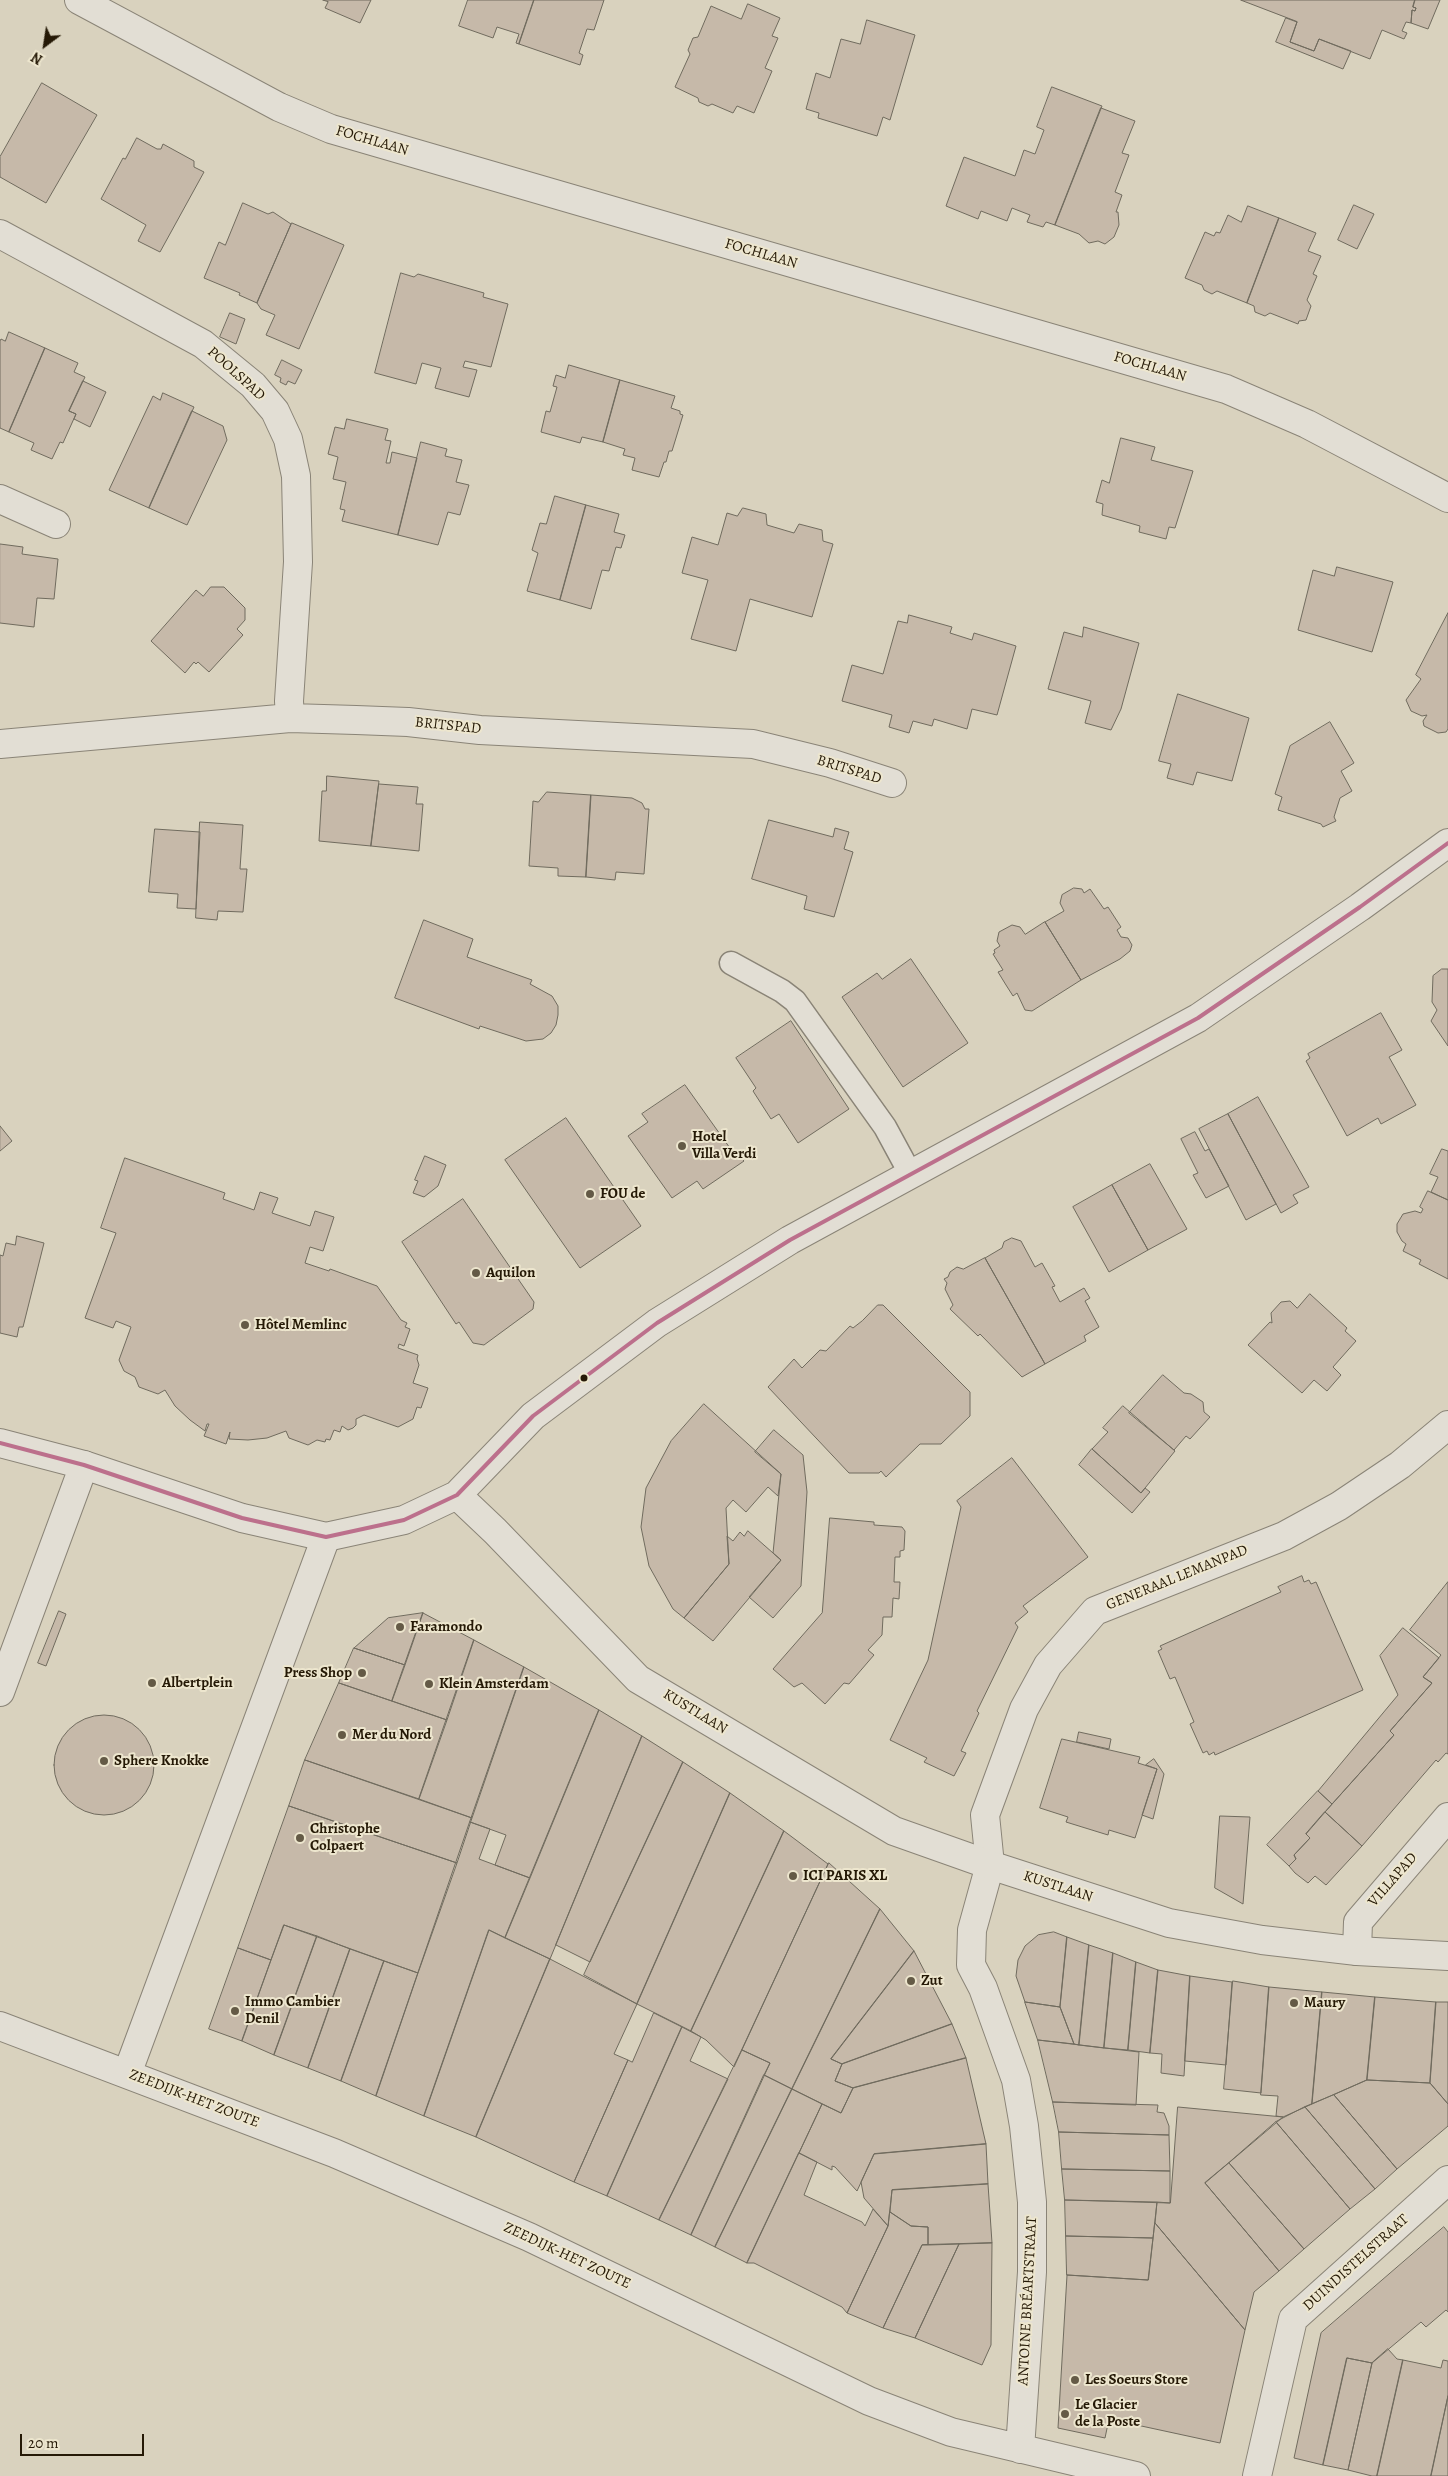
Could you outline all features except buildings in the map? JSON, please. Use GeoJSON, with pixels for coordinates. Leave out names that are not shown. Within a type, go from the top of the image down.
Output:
{"type":"FeatureCollection","features":[{"type":"Feature","properties":{"kind":"street","name":"FOCHLAAN"},"geometry":{"type":"LineString","coordinates":[[79,0],[279,107],[331,129],[1226,389],[1307,424],[1448,498]]}},
{"type":"Feature","properties":{"kind":"street","name":"POOLSPAD"},"geometry":{"type":"LineString","coordinates":[[0,234],[203,344],[253,385],[275,411],[288,439],[296,476],[298,562],[289,702],[290,718]]}},
{"type":"Feature","properties":{"kind":"street"},"geometry":{"type":"LineString","coordinates":[[0,499],[56,524]]}},
{"type":"Feature","properties":{"kind":"street","name":"BRITSPAD"},"geometry":{"type":"LineString","coordinates":[[0,744],[113,732],[290,718],[399,722],[480,730],[753,744],[830,763],[892,783]]}},
{"type":"Feature","properties":{"kind":"street"},"geometry":{"type":"LineString","coordinates":[[0,1443],[84,1465],[242,1518],[326,1537],[404,1520],[457,1495],[533,1416],[657,1323],[790,1240],[1198,1018],[1360,908],[1448,843]]}},
{"type":"Feature","properties":{"kind":"street","name":"GENERAAL LEMANPAD"},"geometry":{"type":"LineString","coordinates":[[990,1865],[985,1815],[1024,1709],[1048,1665],[1095,1611],[1292,1532],[1339,1506],[1400,1465],[1448,1425]]}},
{"type":"Feature","properties":{"kind":"street"},"geometry":{"type":"LineString","coordinates":[[0,1692],[84,1465]]}},
{"type":"Feature","properties":{"kind":"street","name":"KUSTLAAN"},"geometry":{"type":"LineString","coordinates":[[457,1495],[496,1531],[638,1679],[894,1831],[990,1865],[1169,1923],[1262,1940],[1357,1951],[1448,1956]]}},
{"type":"Feature","properties":{"kind":"street"},"geometry":{"type":"LineString","coordinates":[[127,2074],[326,1537]]}},
{"type":"Feature","properties":{"kind":"street","name":"VILLAPAD"},"geometry":{"type":"LineString","coordinates":[[1357,1951],[1358,1922],[1448,1817]]}},
{"type":"Feature","properties":{"kind":"street","name":"ANTOINE BRÉARTSTRAAT"},"geometry":{"type":"LineString","coordinates":[[990,1865],[972,1930],[971,1964],[983,1988],[1016,2080],[1024,2126],[1032,2202],[1032,2272],[1020,2449]]}},
{"type":"Feature","properties":{"kind":"street","name":"ZEEDIJK-HET ZOUTE"},"geometry":{"type":"LineString","coordinates":[[0,2026],[334,2153],[520,2233],[869,2401],[951,2432],[1136,2476]]}},
{"type":"Feature","properties":{"kind":"street","name":"DUINDISTELSTRAAT"},"geometry":{"type":"LineString","coordinates":[[1257,2476],[1293,2319],[1448,2180]]}},
{"type":"Feature","properties":{"kind":"lane"},"geometry":{"type":"LineString","coordinates":[[731,963],[795,1000],[885,1128],[911,1175]]}},
{"type":"Feature","properties":{"kind":"transit line"},"geometry":{"type":"LineString","coordinates":[[0,1443],[84,1465],[242,1518],[326,1537],[404,1520],[457,1495],[533,1416],[657,1323],[790,1240],[1198,1018],[1360,907],[1448,843]]}},
{"type":"Feature","properties":{"kind":"place","name":"Hotel Villa Verdi"},"geometry":{"type":"Point","coordinates":[682,1146]}},
{"type":"Feature","properties":{"kind":"place","name":"FOU de"},"geometry":{"type":"Point","coordinates":[590,1194]}},
{"type":"Feature","properties":{"kind":"place","name":"Aquilon"},"geometry":{"type":"Point","coordinates":[476,1273]}},
{"type":"Feature","properties":{"kind":"place","name":"Hôtel Memlinc"},"geometry":{"type":"Point","coordinates":[245,1325]}},
{"type":"Feature","properties":{"kind":"place","name":"Faramondo"},"geometry":{"type":"Point","coordinates":[400,1627]}},
{"type":"Feature","properties":{"kind":"place","name":"Press Shop"},"geometry":{"type":"Point","coordinates":[362,1673]}},
{"type":"Feature","properties":{"kind":"place","name":"Albertplein"},"geometry":{"type":"Point","coordinates":[152,1683]}},
{"type":"Feature","properties":{"kind":"place","name":"Klein Amsterdam"},"geometry":{"type":"Point","coordinates":[429,1684]}},
{"type":"Feature","properties":{"kind":"place","name":"Mer du Nord"},"geometry":{"type":"Point","coordinates":[342,1735]}},
{"type":"Feature","properties":{"kind":"place","name":"Sphere Knokke"},"geometry":{"type":"Point","coordinates":[104,1761]}},
{"type":"Feature","properties":{"kind":"place","name":"Christophe Colpaert"},"geometry":{"type":"Point","coordinates":[300,1838]}},
{"type":"Feature","properties":{"kind":"place","name":"ICI PARIS XL"},"geometry":{"type":"Point","coordinates":[793,1876]}},
{"type":"Feature","properties":{"kind":"place","name":"Zut"},"geometry":{"type":"Point","coordinates":[911,1981]}},
{"type":"Feature","properties":{"kind":"place","name":"Maury"},"geometry":{"type":"Point","coordinates":[1294,2003]}},
{"type":"Feature","properties":{"kind":"place","name":"Immo Cambier Denil"},"geometry":{"type":"Point","coordinates":[235,2011]}},
{"type":"Feature","properties":{"kind":"place","name":"Les Soeurs Store"},"geometry":{"type":"Point","coordinates":[1075,2380]}},
{"type":"Feature","properties":{"kind":"place","name":"Le Glacier de la Poste"},"geometry":{"type":"Point","coordinates":[1065,2414]}}]}
